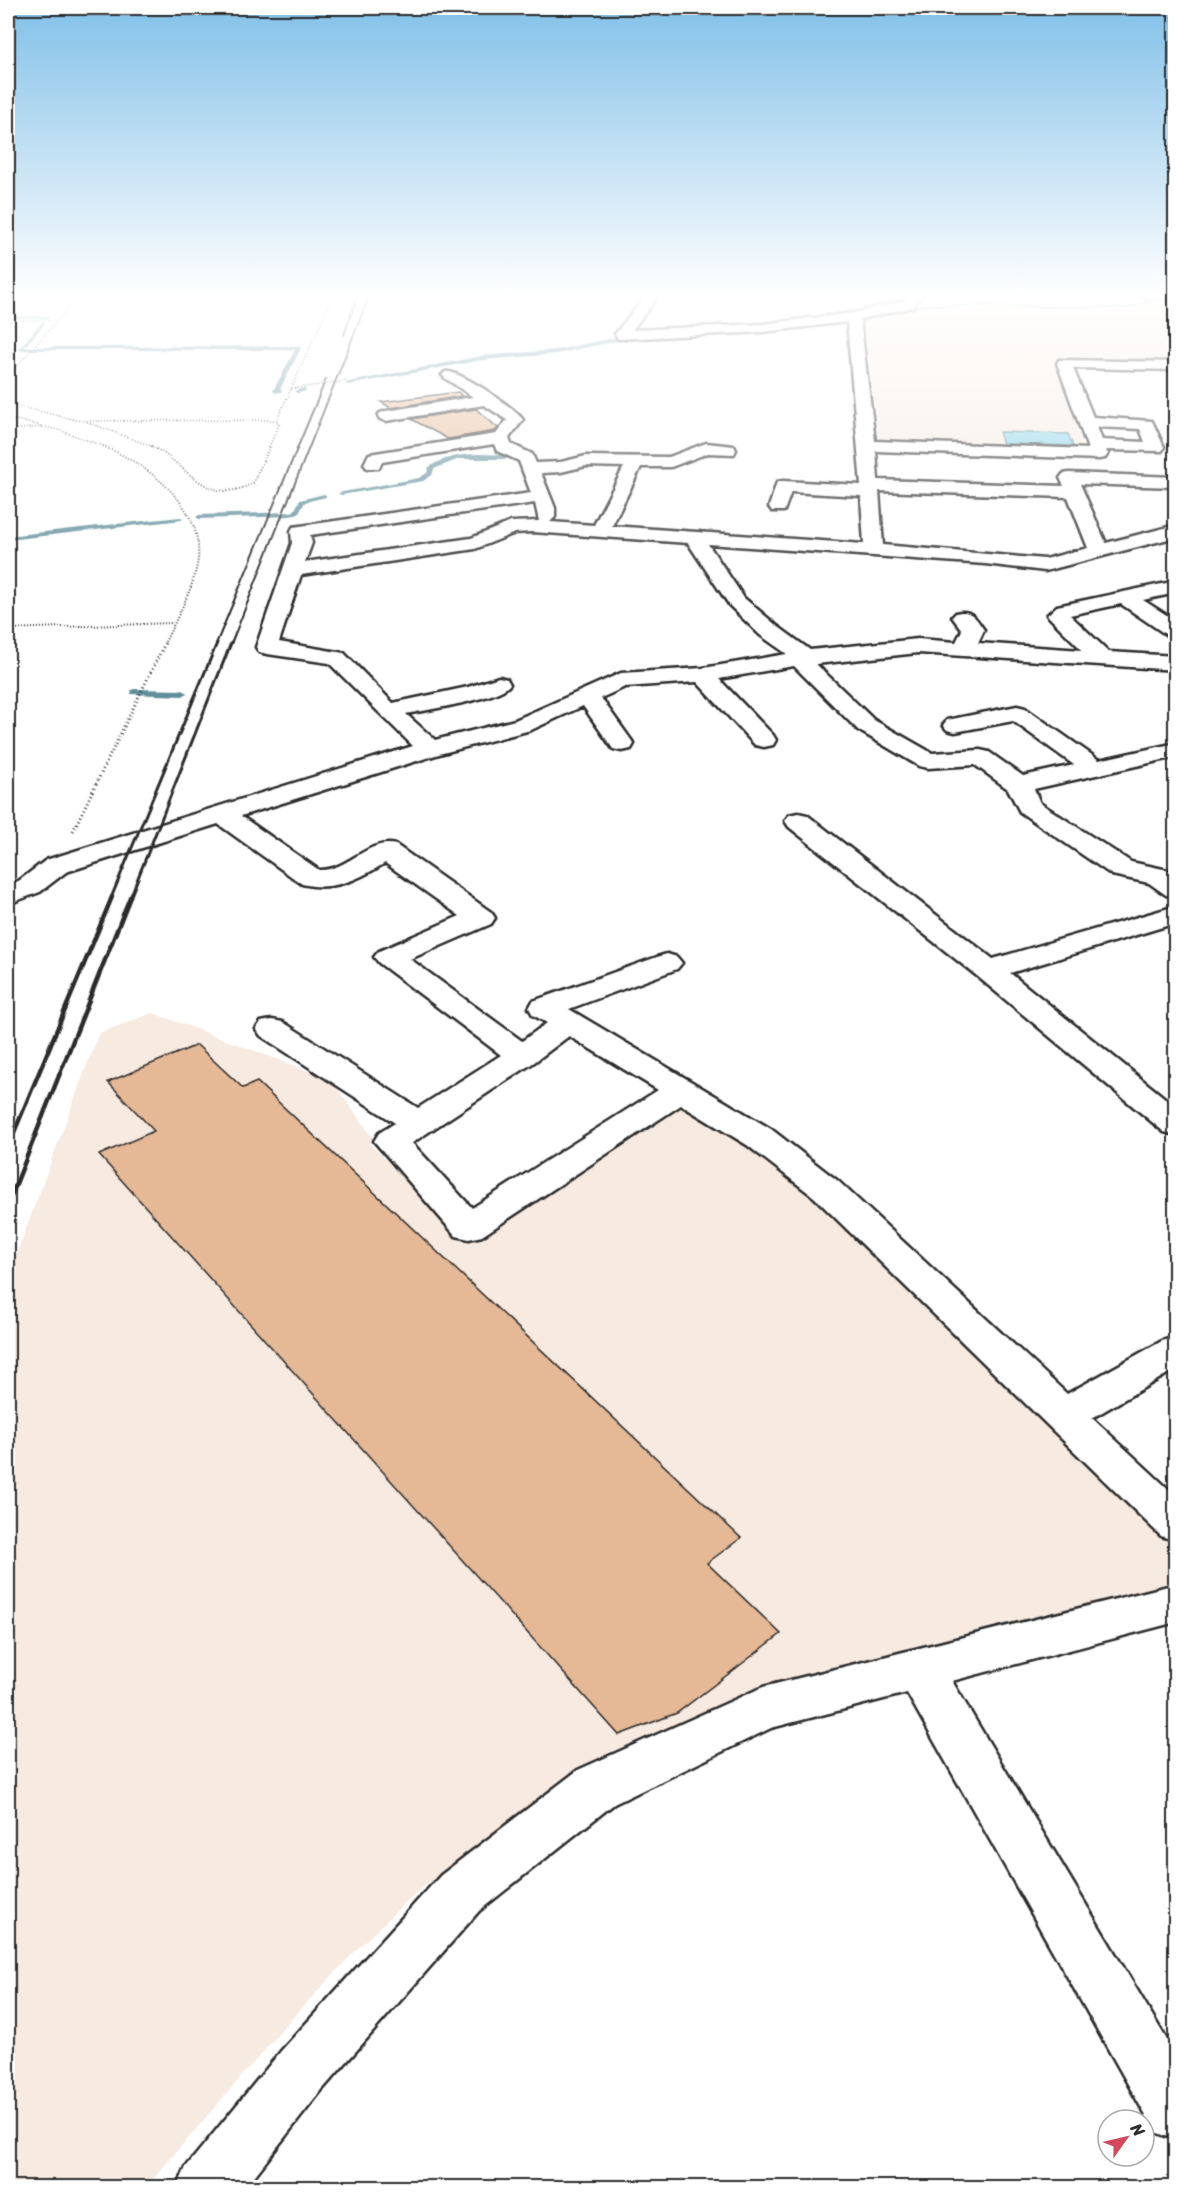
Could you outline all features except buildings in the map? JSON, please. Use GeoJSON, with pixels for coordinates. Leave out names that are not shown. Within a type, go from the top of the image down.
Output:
{"type":"FeatureCollection","features":[{"type":"Feature","properties":{"kind":"street"},"geometry":{"type":"LineString","coordinates":[[372,464],[375,458],[501,438],[515,420],[511,413],[484,396]]}},
{"type":"Feature","properties":{"kind":"street"},"geometry":{"type":"LineString","coordinates":[[862,396],[874,550]]}},
{"type":"Feature","properties":{"kind":"street"},"geometry":{"type":"LineString","coordinates":[[867,446],[1099,454],[1077,396]]}},
{"type":"Feature","properties":{"kind":"street"},"geometry":{"type":"LineString","coordinates":[[386,416],[488,400]]}},
{"type":"Feature","properties":{"kind":"street"},"geometry":{"type":"LineString","coordinates":[[1087,423],[1146,424],[1156,447],[1096,445]]}},
{"type":"Feature","properties":{"kind":"street"},"geometry":{"type":"LineString","coordinates":[[501,438],[503,447],[526,458],[546,508],[547,525]]}},
{"type":"Feature","properties":{"kind":"street"},"geometry":{"type":"LineString","coordinates":[[510,480],[531,472],[586,461],[671,462],[705,448],[728,450]]}},
{"type":"Feature","properties":{"kind":"street"},"geometry":{"type":"LineString","coordinates":[[601,529],[635,461]]}},
{"type":"Feature","properties":{"kind":"street"},"geometry":{"type":"LineString","coordinates":[[1099,550],[1069,478],[1176,482]]}},
{"type":"Feature","properties":{"kind":"street"},"geometry":{"type":"LineString","coordinates":[[778,507],[783,486],[1073,492]]}},
{"type":"Feature","properties":{"kind":"street"},"geometry":{"type":"LineString","coordinates":[[430,749],[388,711],[336,658],[267,647],[302,543],[300,531],[540,497]]}},
{"type":"Feature","properties":{"kind":"street"},"geometry":{"type":"LineString","coordinates":[[292,570],[474,543],[511,528],[547,525],[1045,565]]}},
{"type":"Feature","properties":{"kind":"street"},"geometry":{"type":"LineString","coordinates":[[977,578],[1045,565],[1176,531]]}},
{"type":"Feature","properties":{"kind":"street"},"geometry":{"type":"LineString","coordinates":[[693,536],[737,602],[768,630],[806,657]]}},
{"type":"Feature","properties":{"kind":"street"},"geometry":{"type":"LineString","coordinates":[[1104,659],[1058,615],[1064,610],[1176,587]]}},
{"type":"Feature","properties":{"kind":"street"},"geometry":{"type":"LineString","coordinates":[[1124,597],[1176,631]]}},
{"type":"Feature","properties":{"kind":"street"},"geometry":{"type":"LineString","coordinates":[[963,617],[973,630],[964,649]]}},
{"type":"Feature","properties":{"kind":"street"},"geometry":{"type":"LineString","coordinates":[[8,896],[30,886],[56,866],[430,749],[523,725],[621,680],[703,675],[806,657],[918,646],[1173,665]]}},
{"type":"Feature","properties":{"kind":"street"},"geometry":{"type":"LineString","coordinates":[[806,657],[805,664],[866,725],[928,761],[980,757],[1019,785],[1029,807],[1122,869],[1158,876],[1176,889]]}},
{"type":"Feature","properties":{"kind":"street"},"geometry":{"type":"LineString","coordinates":[[703,675],[764,740]]}},
{"type":"Feature","properties":{"kind":"street"},"geometry":{"type":"LineString","coordinates":[[388,711],[474,693],[499,684]]}},
{"type":"Feature","properties":{"kind":"street"},"geometry":{"type":"LineString","coordinates":[[588,696],[622,744]]}},
{"type":"Feature","properties":{"kind":"street"},"geometry":{"type":"LineString","coordinates":[[955,725],[1017,713],[1094,768]]}},
{"type":"Feature","properties":{"kind":"street"},"geometry":{"type":"LineString","coordinates":[[1019,785],[1176,750]]}},
{"type":"Feature","properties":{"kind":"street"},"geometry":{"type":"LineString","coordinates":[[222,815],[312,878],[327,880],[342,877],[386,851],[481,918],[389,957],[522,1056]]}},
{"type":"Feature","properties":{"kind":"street"},"geometry":{"type":"LineString","coordinates":[[798,821],[988,969],[1176,1125]]}},
{"type":"Feature","properties":{"kind":"street"},"geometry":{"type":"LineString","coordinates":[[988,969],[1176,914]]}},
{"type":"Feature","properties":{"kind":"street"},"geometry":{"type":"LineString","coordinates":[[667,963],[544,1008],[759,1137],[826,1189],[1176,1522]]}},
{"type":"Feature","properties":{"kind":"street"},"geometry":{"type":"LineString","coordinates":[[568,1022],[522,1056],[390,1141],[469,1227],[681,1090]]}},
{"type":"Feature","properties":{"kind":"street"},"geometry":{"type":"LineString","coordinates":[[272,1029],[418,1123]]}},
{"type":"Feature","properties":{"kind":"street"},"geometry":{"type":"LineString","coordinates":[[1063,1415],[1176,1351]]}},
{"type":"Feature","properties":{"kind":"street"},"geometry":{"type":"LineString","coordinates":[[207,2187],[301,2071],[460,1893],[596,1787],[762,1709],[1176,1603]]}},
{"type":"Feature","properties":{"kind":"street"},"geometry":{"type":"LineString","coordinates":[[920,1669],[1176,2111]]}},
{"type":"Feature","properties":{"kind":"path"},"geometry":{"type":"LineString","coordinates":[[8,404],[81,421],[133,439],[164,453],[203,485],[224,490],[246,487],[253,483],[279,425],[277,420],[288,396]]}},
{"type":"Feature","properties":{"kind":"path"},"geometry":{"type":"LineString","coordinates":[[8,418],[46,426],[93,443],[152,472],[176,496],[190,515],[197,539],[198,561],[190,589],[56,866]]}},
{"type":"Feature","properties":{"kind":"path"},"geometry":{"type":"LineString","coordinates":[[81,421],[277,420]]}},
{"type":"Feature","properties":{"kind":"path"},"geometry":{"type":"LineString","coordinates":[[8,430],[46,426]]}},
{"type":"Feature","properties":{"kind":"path"},"geometry":{"type":"LineString","coordinates":[[8,629],[172,623]]}},
{"type":"Feature","properties":{"kind":"shaded area"},"geometry":{"type":"Polygon","coordinates":[[[873,396],[1068,396],[1084,451],[879,443],[873,396]]]}},
{"type":"Feature","properties":{"kind":"shaded area"},"geometry":{"type":"Polygon","coordinates":[[[153,1013],[330,1079],[374,1139],[369,1143],[463,1239],[683,1102],[801,1178],[1175,1538],[1175,1589],[773,1683],[596,1761],[469,1851],[414,1894],[356,1950],[286,2025],[146,2187],[8,2187],[8,1277],[99,1033],[153,1013]]]}},
{"type":"Feature","properties":{"kind":"water"},"geometry":{"type":"Polygon","coordinates":[[[999,432],[1068,434],[1073,446],[1003,444],[999,432]]]}},
{"type":"Feature","properties":{"kind":"waterway"},"geometry":{"type":"LineString","coordinates":[[341,493],[421,480],[430,474],[431,468],[449,459],[479,456],[510,457]]}},
{"type":"Feature","properties":{"kind":"waterway"},"geometry":{"type":"LineString","coordinates":[[199,517],[291,514],[297,512],[302,501],[324,496]]}},
{"type":"Feature","properties":{"kind":"waterway"},"geometry":{"type":"LineString","coordinates":[[8,538],[180,519]]}},
{"type":"Feature","properties":{"kind":"waterway"},"geometry":{"type":"LineString","coordinates":[[134,692],[183,693]]}},
{"type":"Feature","properties":{"kind":"railway"},"geometry":{"type":"LineString","coordinates":[[216,644],[319,396]]}},
{"type":"Feature","properties":{"kind":"railway"},"geometry":{"type":"LineString","coordinates":[[231,644],[329,396]]}},
{"type":"Feature","properties":{"kind":"railway"},"geometry":{"type":"LineString","coordinates":[[111,898],[217,643]]}},
{"type":"Feature","properties":{"kind":"railway"},"geometry":{"type":"LineString","coordinates":[[130,898],[231,643]]}},
{"type":"Feature","properties":{"kind":"railway"},"geometry":{"type":"LineString","coordinates":[[8,1147],[112,897]]}},
{"type":"Feature","properties":{"kind":"railway"},"geometry":{"type":"LineString","coordinates":[[8,1204],[130,897]]}}]}
